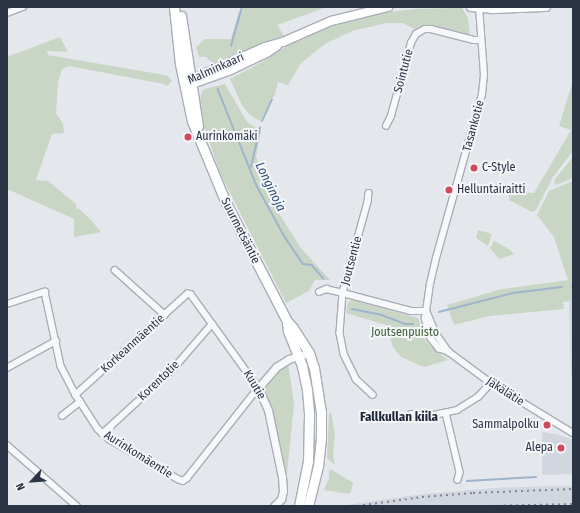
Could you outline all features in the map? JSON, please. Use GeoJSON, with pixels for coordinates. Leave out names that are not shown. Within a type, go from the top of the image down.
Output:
{"type":"FeatureCollection","features":[{"type":"Feature","properties":{"kind":"main road","name":"Suurmetsäntie"},"geometry":{"type":"LineString","coordinates":[[174,7],[200,137],[209,166],[226,203],[287,321],[309,353],[314,368],[320,412],[318,466],[305,501]]}},
{"type":"Feature","properties":{"kind":"main road","name":"Suurmetsäntie"},"geometry":{"type":"LineString","coordinates":[[179,7],[188,82]]}},
{"type":"Feature","properties":{"kind":"main road","name":"Malminkaari"},"geometry":{"type":"LineString","coordinates":[[188,82],[231,70],[268,52],[283,42],[331,21],[388,7]]}},
{"type":"Feature","properties":{"kind":"main road"},"geometry":{"type":"LineString","coordinates":[[476,7],[546,7]]}},
{"type":"Feature","properties":{"kind":"main road","name":"Suurmetsäntie"},"geometry":{"type":"LineString","coordinates":[[287,321],[288,331],[298,356],[307,390],[309,416],[305,501]]}},
{"type":"Feature","properties":{"kind":"street"},"geometry":{"type":"LineString","coordinates":[[7,13],[22,7]]}},
{"type":"Feature","properties":{"kind":"street","name":"Tasankotie"},"geometry":{"type":"LineString","coordinates":[[426,311],[436,258],[482,94],[484,75],[476,7]]}},
{"type":"Feature","properties":{"kind":"street","name":"Sointutie"},"geometry":{"type":"LineString","coordinates":[[386,126],[391,116],[411,43],[416,34],[425,29],[431,29],[474,40],[481,40]]}},
{"type":"Feature","properties":{"kind":"street","name":"Joutsentie"},"geometry":{"type":"LineString","coordinates":[[369,193],[368,202],[343,293],[411,311],[426,311]]}},
{"type":"Feature","properties":{"kind":"street"},"geometry":{"type":"LineString","coordinates":[[115,270],[165,315]]}},
{"type":"Feature","properties":{"kind":"street"},"geometry":{"type":"LineString","coordinates":[[319,292],[326,289],[343,293],[340,333],[344,354],[356,379],[373,395]]}},
{"type":"Feature","properties":{"kind":"street","name":"Aurinkomäentie"},"geometry":{"type":"LineString","coordinates":[[7,304],[45,292],[61,366],[80,402],[102,434],[183,481],[258,388]]}},
{"type":"Feature","properties":{"kind":"street","name":"Korkeanmäentie"},"geometry":{"type":"LineString","coordinates":[[76,395],[188,294],[191,295]]}},
{"type":"Feature","properties":{"kind":"street","name":"Kuutie"},"geometry":{"type":"LineString","coordinates":[[191,295],[258,388],[268,410],[282,477],[283,491],[281,499],[274,506]]}},
{"type":"Feature","properties":{"kind":"street","name":"Jäkälätie"},"geometry":{"type":"LineString","coordinates":[[426,311],[425,319],[431,339],[439,349],[449,352],[491,383],[573,433]]}},
{"type":"Feature","properties":{"kind":"street","name":"Korentotie"},"geometry":{"type":"LineString","coordinates":[[102,434],[174,368],[212,324]]}},
{"type":"Feature","properties":{"kind":"street"},"geometry":{"type":"LineString","coordinates":[[7,368],[56,341]]}},
{"type":"Feature","properties":{"kind":"street"},"geometry":{"type":"LineString","coordinates":[[258,388],[276,367],[298,356],[309,353]]}},
{"type":"Feature","properties":{"kind":"street"},"geometry":{"type":"LineString","coordinates":[[411,414],[425,416],[457,410],[471,403],[491,383]]}},
{"type":"Feature","properties":{"kind":"street"},"geometry":{"type":"LineString","coordinates":[[62,416],[80,402]]}},
{"type":"Feature","properties":{"kind":"street"},"geometry":{"type":"LineString","coordinates":[[446,413],[460,472],[458,480]]}},
{"type":"Feature","properties":{"kind":"street","name":"Jäkälätie"},"geometry":{"type":"LineString","coordinates":[[564,427],[573,428]]}},
{"type":"Feature","properties":{"kind":"street"},"geometry":{"type":"LineString","coordinates":[[7,445],[77,506]]}},
{"type":"Feature","properties":{"kind":"shaded area"},"geometry":{"type":"Polygon","coordinates":[[[573,301],[573,381],[571,374],[569,302],[573,301]]]}},
{"type":"Feature","properties":{"kind":"shaded area"},"geometry":{"type":"Polygon","coordinates":[[[542,432],[560,435],[573,440],[573,474],[542,475],[542,432]]]}},
{"type":"Feature","properties":{"kind":"shaded area"},"geometry":{"type":"Polygon","coordinates":[[[573,486],[573,506],[339,506],[424,494],[495,488],[573,486]]]}},
{"type":"Feature","properties":{"kind":"green space"},"geometry":{"type":"Polygon","coordinates":[[[244,7],[327,7],[277,25],[285,37],[215,66],[206,57],[199,57],[196,47],[205,39],[231,39],[239,11],[242,12],[244,7]]]}},
{"type":"Feature","properties":{"kind":"green space"},"geometry":{"type":"Polygon","coordinates":[[[462,8],[468,18],[470,36],[431,25],[416,30],[403,23],[387,23],[352,31],[325,44],[301,63],[288,85],[278,82],[275,94],[260,121],[250,115],[242,105],[230,79],[262,62],[295,41],[327,28],[382,13],[414,9],[462,8]]]}},
{"type":"Feature","properties":{"kind":"green space"},"geometry":{"type":"Polygon","coordinates":[[[60,37],[68,52],[47,51],[48,55],[159,74],[168,76],[172,81],[167,86],[164,84],[69,66],[62,69],[58,82],[56,113],[63,124],[64,133],[52,134],[36,180],[48,181],[76,204],[76,210],[78,208],[101,232],[74,237],[74,219],[7,189],[7,57],[60,37]]]}},
{"type":"Feature","properties":{"kind":"green space"},"geometry":{"type":"Polygon","coordinates":[[[573,81],[573,151],[553,177],[536,210],[532,212],[509,200],[509,195],[511,192],[534,193],[571,130],[559,126],[573,81]]]}},
{"type":"Feature","properties":{"kind":"green space"},"geometry":{"type":"Polygon","coordinates":[[[225,84],[247,122],[261,131],[256,157],[277,210],[300,247],[330,280],[315,280],[309,291],[286,303],[220,173],[204,126],[200,103],[201,94],[204,89],[225,84]]]}},
{"type":"Feature","properties":{"kind":"green space"},"geometry":{"type":"Polygon","coordinates":[[[573,157],[573,178],[556,185],[554,182],[555,179],[573,157]]]}},
{"type":"Feature","properties":{"kind":"green space"},"geometry":{"type":"Polygon","coordinates":[[[573,181],[573,301],[563,302],[564,309],[489,316],[454,325],[447,305],[502,289],[568,280],[554,237],[537,215],[549,191],[573,181]]]}},
{"type":"Feature","properties":{"kind":"green space"},"geometry":{"type":"Polygon","coordinates":[[[478,230],[492,234],[488,246],[476,238],[478,230]]]}},
{"type":"Feature","properties":{"kind":"green space"},"geometry":{"type":"Polygon","coordinates":[[[494,241],[509,249],[514,254],[499,259],[490,248],[494,241]]]}},
{"type":"Feature","properties":{"kind":"green space","name":"Joutsenpuisto"},"geometry":{"type":"Polygon","coordinates":[[[352,300],[418,318],[426,342],[448,360],[424,367],[401,357],[393,347],[386,325],[346,313],[348,302],[352,300]]]}},
{"type":"Feature","properties":{"kind":"green space"},"geometry":{"type":"Polygon","coordinates":[[[288,363],[294,404],[287,473],[284,473],[263,385],[277,370],[288,363]]]}},
{"type":"Feature","properties":{"kind":"green space"},"geometry":{"type":"Polygon","coordinates":[[[331,412],[335,434],[333,457],[335,465],[327,458],[329,414],[331,412]]]}},
{"type":"Feature","properties":{"kind":"green space"},"geometry":{"type":"Polygon","coordinates":[[[329,470],[332,470],[353,483],[349,494],[324,490],[329,478],[329,470]]]}},
{"type":"Feature","properties":{"kind":"waterway","name":"Longinoja"},"geometry":{"type":"LineString","coordinates":[[231,46],[242,7]]}},
{"type":"Feature","properties":{"kind":"waterway","name":"Longinoja"},"geometry":{"type":"LineString","coordinates":[[218,89],[257,186],[285,237],[303,264],[312,265],[324,279]]}},
{"type":"Feature","properties":{"kind":"waterway"},"geometry":{"type":"LineString","coordinates":[[262,121],[272,100]]}},
{"type":"Feature","properties":{"kind":"waterway"},"geometry":{"type":"LineString","coordinates":[[251,167],[260,128]]}},
{"type":"Feature","properties":{"kind":"waterway","name":"Longinoja"},"geometry":{"type":"LineString","coordinates":[[439,312],[513,293],[562,287]]}},
{"type":"Feature","properties":{"kind":"waterway","name":"Longinoja"},"geometry":{"type":"LineString","coordinates":[[352,309],[382,315],[405,324],[413,324]]}},
{"type":"Feature","properties":{"kind":"waterway"},"geometry":{"type":"LineString","coordinates":[[467,481],[536,477]]}},
{"type":"Feature","properties":{"kind":"railway"},"geometry":{"type":"LineString","coordinates":[[357,506],[422,497],[473,493],[573,489]]}},
{"type":"Feature","properties":{"kind":"railway"},"geometry":{"type":"LineString","coordinates":[[492,506],[573,504]]}},
{"type":"Feature","properties":{"kind":"place","name":"Aurinkomäki"},"geometry":{"type":"Point","coordinates":[188,137]}},
{"type":"Feature","properties":{"kind":"place","name":"C-Style"},"geometry":{"type":"Point","coordinates":[474,168]}},
{"type":"Feature","properties":{"kind":"place","name":"Helluntairaitti"},"geometry":{"type":"Point","coordinates":[449,190]}},
{"type":"Feature","properties":{"kind":"place","name":"Sammalpolku"},"geometry":{"type":"Point","coordinates":[547,425]}},
{"type":"Feature","properties":{"kind":"place","name":"Alepa"},"geometry":{"type":"Point","coordinates":[561,448]}},
{"type":"Feature","properties":{"kind":"district","name":"Fallkullan kiila"},"geometry":{"type":"Point","coordinates":[399,417]}}]}
